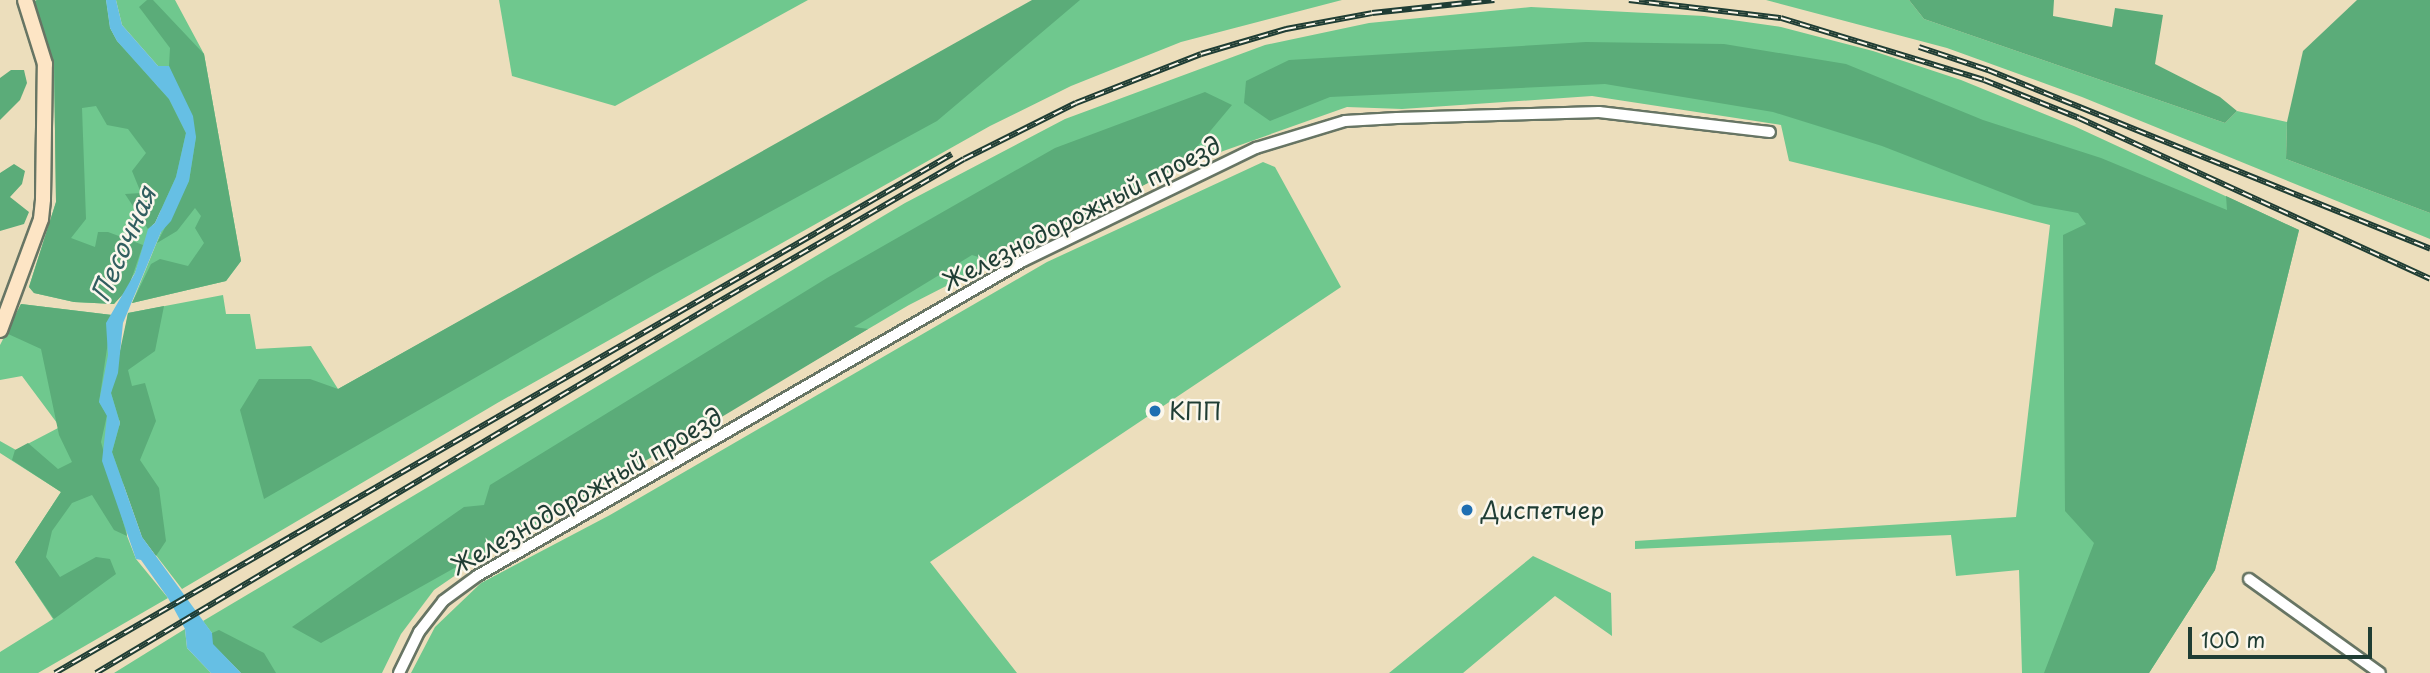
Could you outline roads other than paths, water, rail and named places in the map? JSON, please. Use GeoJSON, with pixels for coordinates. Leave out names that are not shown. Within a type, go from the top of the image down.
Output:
{"type":"FeatureCollection","features":[{"type":"Feature","properties":{"kind":"street"},"geometry":{"type":"LineString","coordinates":[[0,330],[28,259],[43,199],[45,64],[25,0]]}},
{"type":"Feature","properties":{"kind":"street","name":"Железнодорожный проезд"},"geometry":{"type":"LineString","coordinates":[[399,673],[419,632],[443,601],[477,576],[1023,261],[1255,148],[1345,121],[1424,117],[1599,112],[1770,132]]}},
{"type":"Feature","properties":{"kind":"street"},"geometry":{"type":"LineString","coordinates":[[2249,579],[2380,673]]}},
{"type":"Feature","properties":{"kind":"water"},"geometry":{"type":"Polygon","coordinates":[[[106,0],[116,0],[122,25],[158,66],[169,66],[193,116],[196,137],[189,181],[171,221],[161,232],[123,323],[118,373],[111,393],[120,423],[112,452],[142,537],[212,633],[213,644],[241,673],[211,673],[187,648],[185,629],[168,598],[141,560],[136,559],[102,461],[107,416],[99,402],[108,355],[106,323],[135,273],[148,229],[155,223],[176,177],[186,133],[169,99],[117,41],[110,28],[106,0]]]}},
{"type":"Feature","properties":{"kind":"railway"},"geometry":{"type":"LineString","coordinates":[[96,673],[713,305],[964,159],[1076,103],[1201,54],[1286,29],[1372,13],[1494,0]]}},
{"type":"Feature","properties":{"kind":"railway"},"geometry":{"type":"LineString","coordinates":[[1629,0],[1781,18],[1984,80],[2079,118],[2430,279]]}},
{"type":"Feature","properties":{"kind":"railway"},"geometry":{"type":"LineString","coordinates":[[1919,47],[1988,70],[2430,249]]}},
{"type":"Feature","properties":{"kind":"railway"},"geometry":{"type":"LineString","coordinates":[[55,673],[952,154]]}},
{"type":"Feature","properties":{"kind":"place","name":"КПП"},"geometry":{"type":"Point","coordinates":[1155,411]}},
{"type":"Feature","properties":{"kind":"place","name":"Диспетчер"},"geometry":{"type":"Point","coordinates":[1467,510]}},
{"type":"Feature","properties":{"kind":"water label","name":"Песочная"},"geometry":{"type":"Point","coordinates":[123,244]}}]}
